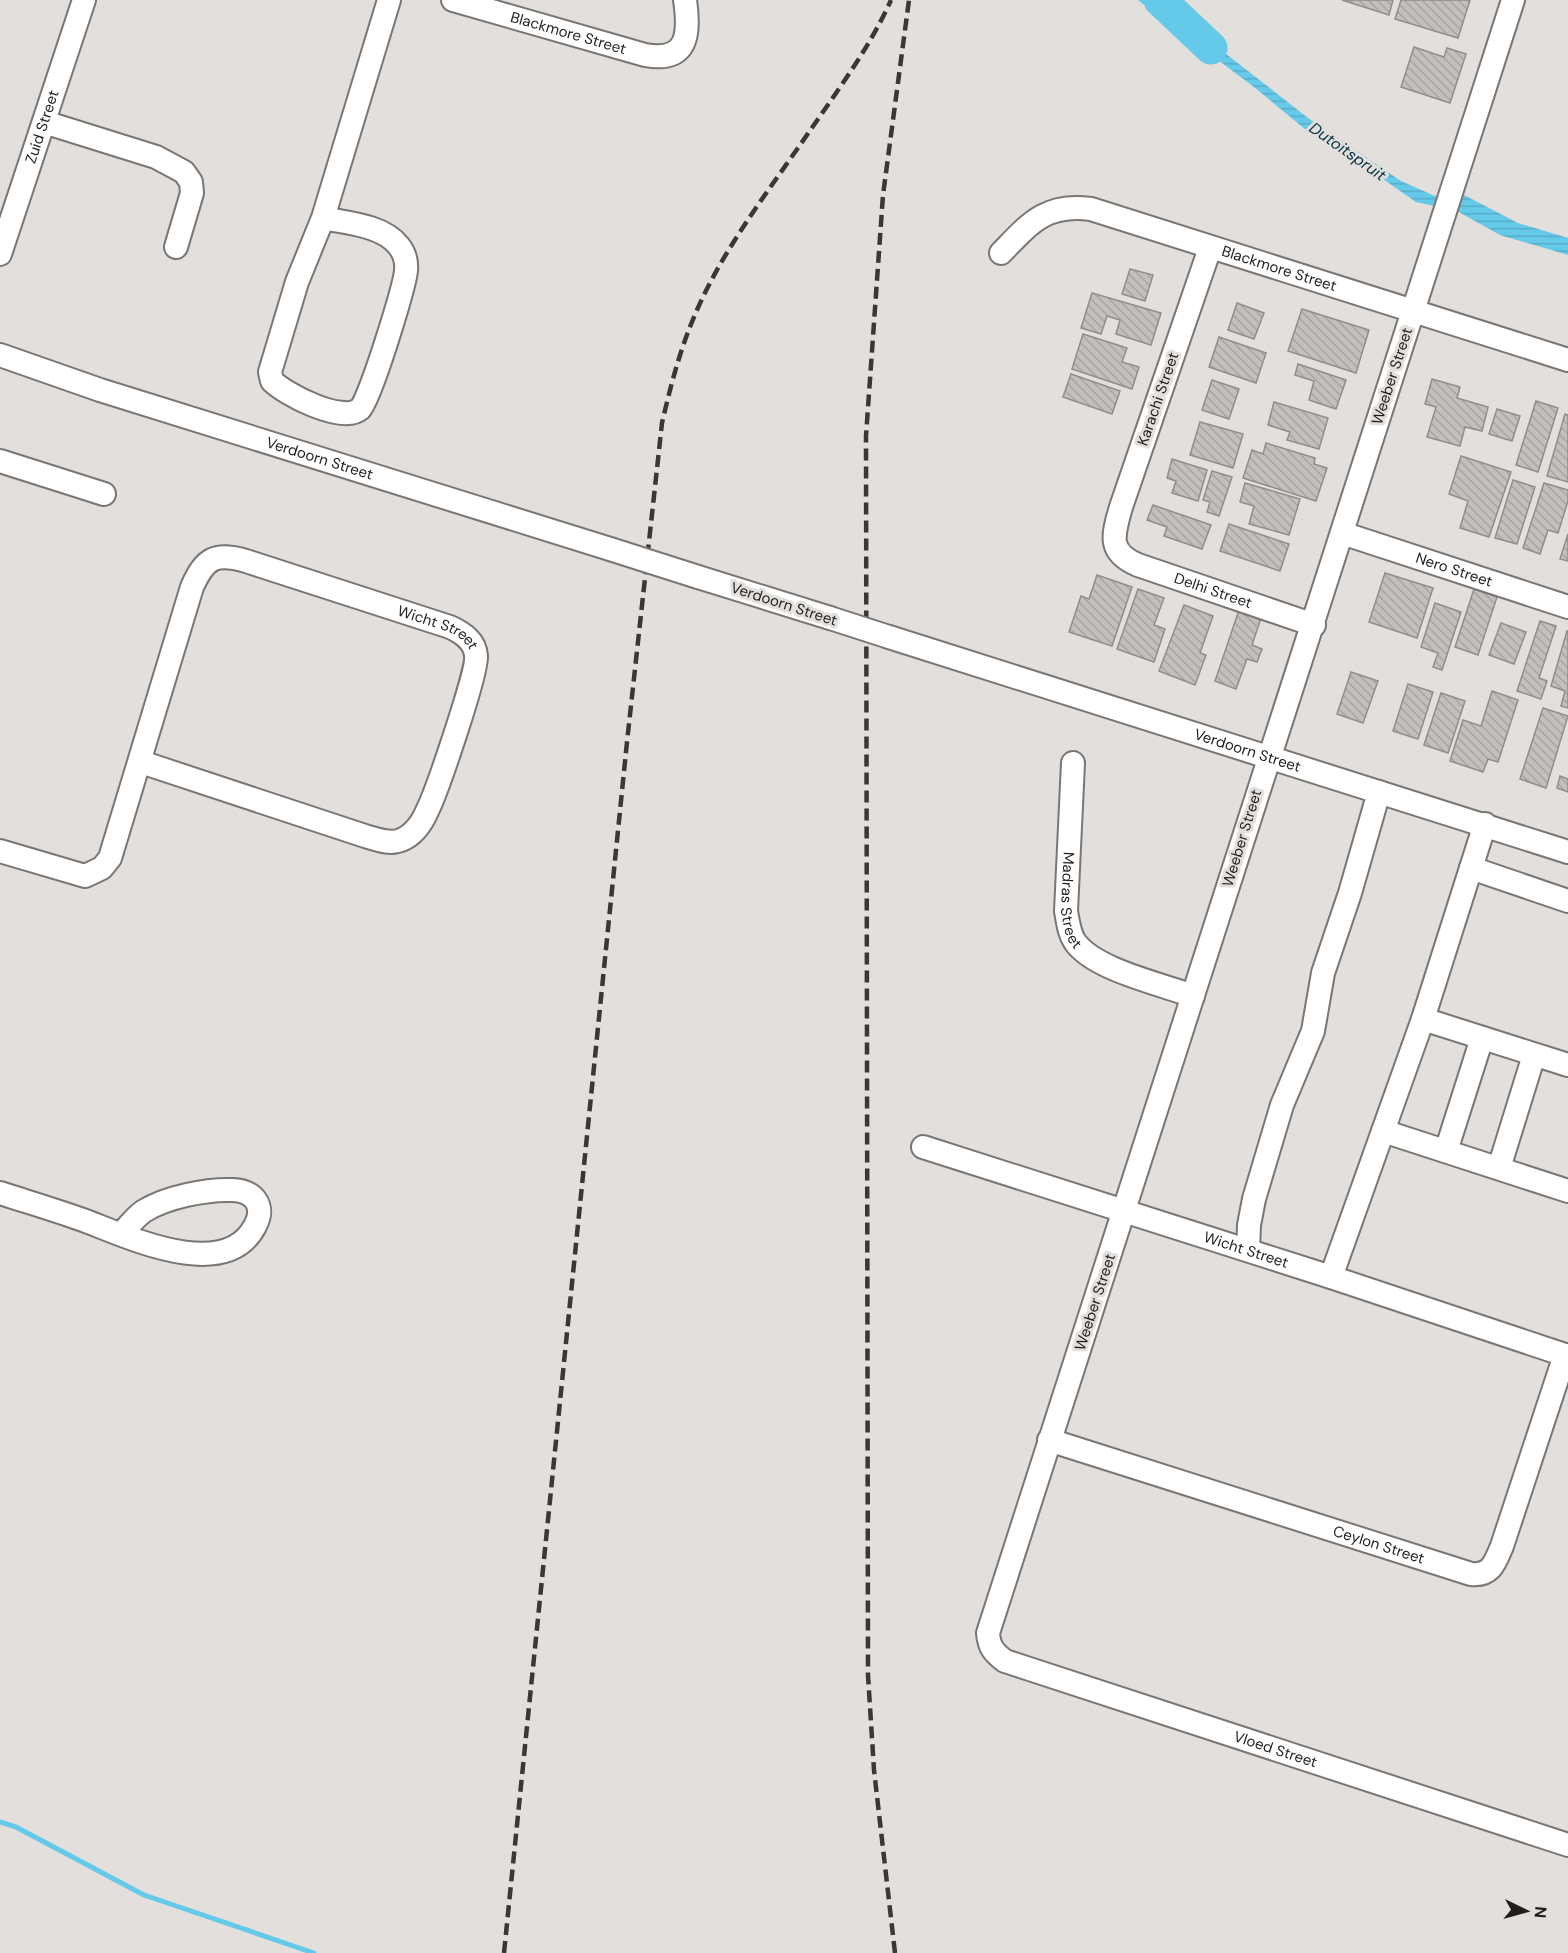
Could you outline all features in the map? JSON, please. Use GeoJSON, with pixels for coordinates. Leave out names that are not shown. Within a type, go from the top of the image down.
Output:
{"type":"FeatureCollection","features":[{"type":"Feature","properties":{"kind":"street","name":"Zuid Street"},"geometry":{"type":"LineString","coordinates":[[0,254],[84,0]]}},
{"type":"Feature","properties":{"kind":"street"},"geometry":{"type":"LineString","coordinates":[[322,218],[382,232],[393,239],[405,256],[405,277],[370,389],[360,409],[352,412],[335,411],[293,397],[272,381],[270,372],[297,282],[322,218],[389,0]]}},
{"type":"Feature","properties":{"kind":"street","name":"Blackmore Street"},"geometry":{"type":"LineString","coordinates":[[453,0],[645,55],[662,57],[673,54],[682,46],[686,34],[685,0]]}},
{"type":"Feature","properties":{"kind":"street","name":"Weeber Street"},"geometry":{"type":"LineString","coordinates":[[989,1644],[991,1620],[1125,1211],[1267,759],[1314,625],[1453,181],[1513,0]]}},
{"type":"Feature","properties":{"kind":"street"},"geometry":{"type":"LineString","coordinates":[[44,122],[156,157],[184,172],[191,182],[192,193],[176,247]]}},
{"type":"Feature","properties":{"kind":"street","name":"Blackmore Street"},"geometry":{"type":"LineString","coordinates":[[1001,253],[1030,223],[1045,213],[1060,208],[1077,207],[1113,215],[1210,248],[1414,309],[1568,360]]}},
{"type":"Feature","properties":{"kind":"street","name":"Karachi Street"},"geometry":{"type":"LineString","coordinates":[[1117,550],[1114,542],[1120,507],[1210,248]]}},
{"type":"Feature","properties":{"kind":"street","name":"Verdoorn Street"},"geometry":{"type":"LineString","coordinates":[[0,355],[100,390],[1568,852]]}},
{"type":"Feature","properties":{"kind":"street"},"geometry":{"type":"LineString","coordinates":[[0,461],[104,494]]}},
{"type":"Feature","properties":{"kind":"street","name":"Nero Street"},"geometry":{"type":"LineString","coordinates":[[1342,533],[1568,607]]}},
{"type":"Feature","properties":{"kind":"street","name":"Delhi Street"},"geometry":{"type":"LineString","coordinates":[[1117,550],[1121,557],[1138,565],[1314,625]]}},
{"type":"Feature","properties":{"kind":"street","name":"Wicht Street"},"geometry":{"type":"LineString","coordinates":[[0,851],[78,875],[92,874],[110,858],[141,762],[192,587],[206,563],[218,556],[246,561],[450,627],[462,632],[472,643],[476,656],[471,682],[429,808],[416,829],[402,840],[388,841],[365,836],[141,762]]}},
{"type":"Feature","properties":{"kind":"street","name":"Madras Street"},"geometry":{"type":"LineString","coordinates":[[1073,764],[1066,911],[1072,937],[1087,954],[1102,962],[1193,996]]}},
{"type":"Feature","properties":{"kind":"street"},"geometry":{"type":"LineString","coordinates":[[1248,1250],[1249,1225],[1254,1199],[1284,1098],[1311,1039],[1323,973],[1350,893],[1379,792]]}},
{"type":"Feature","properties":{"kind":"street"},"geometry":{"type":"LineString","coordinates":[[1331,1277],[1423,1019],[1485,824]]}},
{"type":"Feature","properties":{"kind":"street"},"geometry":{"type":"LineString","coordinates":[[1471,868],[1568,901]]}},
{"type":"Feature","properties":{"kind":"street"},"geometry":{"type":"LineString","coordinates":[[1423,1019],[1568,1065]]}},
{"type":"Feature","properties":{"kind":"street"},"geometry":{"type":"LineString","coordinates":[[1446,1150],[1482,1038]]}},
{"type":"Feature","properties":{"kind":"street"},"geometry":{"type":"LineString","coordinates":[[1499,1168],[1534,1055]]}},
{"type":"Feature","properties":{"kind":"street"},"geometry":{"type":"LineString","coordinates":[[1383,1131],[1568,1191]]}},
{"type":"Feature","properties":{"kind":"street","name":"Wicht Street"},"geometry":{"type":"LineString","coordinates":[[923,1147],[1248,1250],[1567,1355]]}},
{"type":"Feature","properties":{"kind":"street"},"geometry":{"type":"LineString","coordinates":[[0,1193],[121,1234],[183,1252],[205,1254],[223,1252],[239,1243],[254,1229],[260,1213],[260,1205],[249,1194],[239,1190],[204,1192],[146,1210],[121,1234]]}},
{"type":"Feature","properties":{"kind":"street","name":"Ceylon Street"},"geometry":{"type":"LineString","coordinates":[[1049,1440],[1470,1574],[1485,1574],[1492,1568],[1502,1546],[1567,1355]]}},
{"type":"Feature","properties":{"kind":"street","name":"Vloed Street"},"geometry":{"type":"LineString","coordinates":[[989,1644],[1005,1661],[1568,1845]]}},
{"type":"Feature","properties":{"kind":"water"},"geometry":{"type":"Polygon","coordinates":[[[1138,0],[1157,0],[1308,118],[1401,181],[1435,196],[1462,194],[1518,223],[1568,238],[1568,255],[1500,235],[1457,211],[1416,202],[1331,143],[1311,134],[1254,87],[1138,0]]]}},
{"type":"Feature","properties":{"kind":"building"},"geometry":{"type":"Polygon","coordinates":[[[1342,0],[1393,0],[1389,15],[1342,0]]]}},
{"type":"Feature","properties":{"kind":"building"},"geometry":{"type":"Polygon","coordinates":[[[1401,0],[1470,0],[1458,38],[1395,19],[1401,0]]]}},
{"type":"Feature","properties":{"kind":"building"},"geometry":{"type":"Polygon","coordinates":[[[1414,47],[1444,57],[1447,48],[1466,54],[1450,103],[1401,87],[1414,47]]]}},
{"type":"Feature","properties":{"kind":"building"},"geometry":{"type":"Polygon","coordinates":[[[1130,269],[1153,275],[1145,301],[1122,294],[1130,269]]]}},
{"type":"Feature","properties":{"kind":"building"},"geometry":{"type":"Polygon","coordinates":[[[1092,293],[1161,313],[1151,345],[1116,334],[1120,320],[1107,316],[1101,334],[1081,328],[1092,293]]]}},
{"type":"Feature","properties":{"kind":"building"},"geometry":{"type":"Polygon","coordinates":[[[1237,303],[1264,313],[1254,339],[1228,330],[1237,303]]]}},
{"type":"Feature","properties":{"kind":"building"},"geometry":{"type":"Polygon","coordinates":[[[1302,309],[1369,330],[1356,373],[1288,351],[1302,309]]]}},
{"type":"Feature","properties":{"kind":"building"},"geometry":{"type":"Polygon","coordinates":[[[1083,334],[1127,348],[1122,362],[1139,367],[1132,389],[1072,369],[1083,334]]]}},
{"type":"Feature","properties":{"kind":"building"},"geometry":{"type":"Polygon","coordinates":[[[1219,337],[1266,353],[1256,383],[1209,367],[1219,337]]]}},
{"type":"Feature","properties":{"kind":"building"},"geometry":{"type":"Polygon","coordinates":[[[1298,364],[1346,380],[1336,409],[1309,400],[1314,381],[1295,375],[1298,364]]]}},
{"type":"Feature","properties":{"kind":"building"},"geometry":{"type":"Polygon","coordinates":[[[1071,374],[1120,391],[1112,414],[1063,397],[1071,374]]]}},
{"type":"Feature","properties":{"kind":"building"},"geometry":{"type":"Polygon","coordinates":[[[1432,379],[1460,387],[1457,398],[1488,407],[1482,431],[1465,427],[1460,446],[1427,437],[1436,407],[1425,404],[1432,379]]]}},
{"type":"Feature","properties":{"kind":"building"},"geometry":{"type":"Polygon","coordinates":[[[1212,380],[1239,389],[1229,419],[1202,410],[1212,380]]]}},
{"type":"Feature","properties":{"kind":"building"},"geometry":{"type":"Polygon","coordinates":[[[1536,401],[1558,408],[1538,472],[1516,465],[1536,401]]]}},
{"type":"Feature","properties":{"kind":"building"},"geometry":{"type":"Polygon","coordinates":[[[1274,402],[1328,418],[1319,449],[1287,440],[1290,432],[1268,425],[1274,402]]]}},
{"type":"Feature","properties":{"kind":"building"},"geometry":{"type":"Polygon","coordinates":[[[1497,409],[1520,416],[1512,441],[1489,434],[1497,409]]]}},
{"type":"Feature","properties":{"kind":"building"},"geometry":{"type":"Polygon","coordinates":[[[1565,414],[1568,415],[1568,482],[1547,476],[1565,414]]]}},
{"type":"Feature","properties":{"kind":"building"},"geometry":{"type":"Polygon","coordinates":[[[1200,422],[1243,434],[1233,468],[1190,455],[1200,422]]]}},
{"type":"Feature","properties":{"kind":"building"},"geometry":{"type":"Polygon","coordinates":[[[1266,443],[1315,458],[1314,464],[1327,468],[1316,501],[1243,478],[1252,450],[1263,454],[1266,443]]]}},
{"type":"Feature","properties":{"kind":"building"},"geometry":{"type":"Polygon","coordinates":[[[1461,456],[1511,472],[1489,537],[1460,528],[1468,501],[1449,494],[1461,456]]]}},
{"type":"Feature","properties":{"kind":"building"},"geometry":{"type":"Polygon","coordinates":[[[1172,459],[1207,470],[1198,501],[1172,493],[1176,481],[1167,478],[1172,459]]]}},
{"type":"Feature","properties":{"kind":"building"},"geometry":{"type":"Polygon","coordinates":[[[1212,471],[1232,477],[1219,516],[1207,512],[1210,502],[1203,500],[1212,471]]]}},
{"type":"Feature","properties":{"kind":"building"},"geometry":{"type":"Polygon","coordinates":[[[1513,480],[1535,487],[1517,544],[1495,538],[1513,480]]]}},
{"type":"Feature","properties":{"kind":"building"},"geometry":{"type":"Polygon","coordinates":[[[1245,483],[1300,499],[1289,535],[1249,524],[1254,506],[1240,502],[1245,483]]]}},
{"type":"Feature","properties":{"kind":"building"},"geometry":{"type":"Polygon","coordinates":[[[1544,483],[1568,490],[1568,501],[1558,533],[1548,530],[1540,554],[1523,548],[1544,483]]]}},
{"type":"Feature","properties":{"kind":"building"},"geometry":{"type":"Polygon","coordinates":[[[1153,505],[1211,525],[1202,549],[1164,536],[1167,527],[1147,520],[1153,505]]]}},
{"type":"Feature","properties":{"kind":"building"},"geometry":{"type":"Polygon","coordinates":[[[1229,524],[1289,544],[1280,571],[1220,551],[1229,524]]]}},
{"type":"Feature","properties":{"kind":"building"},"geometry":{"type":"Polygon","coordinates":[[[1568,534],[1568,561],[1560,559],[1568,534]]]}},
{"type":"Feature","properties":{"kind":"building"},"geometry":{"type":"Polygon","coordinates":[[[1385,573],[1433,588],[1417,638],[1369,622],[1385,573]]]}},
{"type":"Feature","properties":{"kind":"building"},"geometry":{"type":"Polygon","coordinates":[[[1097,575],[1132,587],[1112,646],[1069,632],[1081,596],[1089,599],[1097,575]]]}},
{"type":"Feature","properties":{"kind":"building"},"geometry":{"type":"Polygon","coordinates":[[[1138,589],[1164,598],[1154,625],[1165,629],[1154,662],[1117,649],[1138,589]]]}},
{"type":"Feature","properties":{"kind":"building"},"geometry":{"type":"Polygon","coordinates":[[[1474,589],[1497,597],[1478,655],[1455,647],[1474,589]]]}},
{"type":"Feature","properties":{"kind":"building"},"geometry":{"type":"Polygon","coordinates":[[[1435,603],[1461,612],[1442,670],[1433,667],[1438,653],[1421,647],[1435,603]]]}},
{"type":"Feature","properties":{"kind":"building"},"geometry":{"type":"Polygon","coordinates":[[[1184,605],[1213,616],[1200,653],[1206,655],[1195,685],[1159,671],[1184,605]]]}},
{"type":"Feature","properties":{"kind":"building"},"geometry":{"type":"Polygon","coordinates":[[[1239,610],[1261,618],[1252,645],[1262,649],[1257,662],[1247,659],[1236,689],[1215,681],[1239,610]]]}},
{"type":"Feature","properties":{"kind":"building"},"geometry":{"type":"Polygon","coordinates":[[[1540,621],[1556,626],[1539,678],[1547,681],[1541,699],[1517,691],[1540,621]]]}},
{"type":"Feature","properties":{"kind":"building"},"geometry":{"type":"Polygon","coordinates":[[[1501,623],[1526,632],[1514,664],[1489,655],[1501,623]]]}},
{"type":"Feature","properties":{"kind":"building"},"geometry":{"type":"Polygon","coordinates":[[[1567,631],[1568,708],[1561,706],[1565,691],[1551,686],[1567,631]]]}},
{"type":"Feature","properties":{"kind":"building"},"geometry":{"type":"Polygon","coordinates":[[[1351,672],[1378,681],[1363,723],[1337,714],[1351,672]]]}},
{"type":"Feature","properties":{"kind":"building"},"geometry":{"type":"Polygon","coordinates":[[[1408,684],[1433,692],[1418,739],[1393,731],[1408,684]]]}},
{"type":"Feature","properties":{"kind":"building"},"geometry":{"type":"Polygon","coordinates":[[[1492,691],[1518,700],[1498,762],[1488,759],[1483,772],[1450,761],[1463,720],[1481,726],[1492,691]]]}},
{"type":"Feature","properties":{"kind":"building"},"geometry":{"type":"Polygon","coordinates":[[[1441,693],[1465,701],[1448,753],[1424,745],[1441,693]]]}},
{"type":"Feature","properties":{"kind":"building"},"geometry":{"type":"Polygon","coordinates":[[[1543,708],[1568,716],[1546,788],[1520,779],[1543,708]]]}},
{"type":"Feature","properties":{"kind":"building"},"geometry":{"type":"Polygon","coordinates":[[[1560,776],[1568,779],[1568,792],[1557,788],[1560,776]]]}},
{"type":"Feature","properties":{"kind":"waterway","name":"Dutoitspruit"},"geometry":{"type":"LineString","coordinates":[[1160,0],[1211,48]]}},
{"type":"Feature","properties":{"kind":"waterway"},"geometry":{"type":"LineString","coordinates":[[0,1822],[16,1827],[144,1895],[314,1953]]}},
{"type":"Feature","properties":{"kind":"railway"},"geometry":{"type":"LineString","coordinates":[[504,1953],[627,742],[662,423],[681,351],[708,286],[749,218],[853,68],[891,0]]}},
{"type":"Feature","properties":{"kind":"railway"},"geometry":{"type":"LineString","coordinates":[[895,1953],[874,1770],[868,1675],[866,436],[883,195],[909,0]]}}]}
